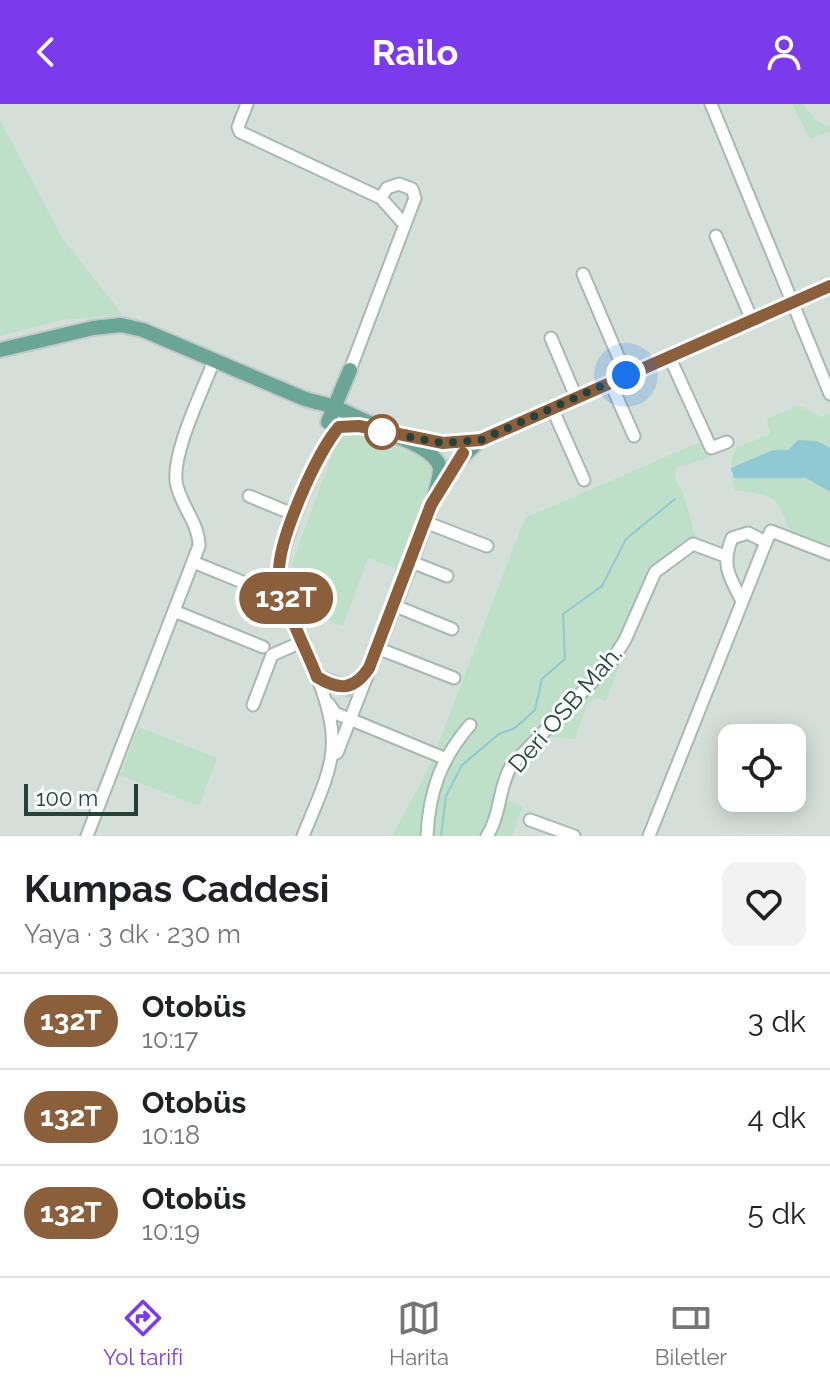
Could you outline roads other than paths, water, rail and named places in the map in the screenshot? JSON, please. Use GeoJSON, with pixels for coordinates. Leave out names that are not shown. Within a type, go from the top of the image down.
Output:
{"type":"FeatureCollection","features":[{"type":"Feature","properties":{"kind":"main road"},"geometry":{"type":"LineString","coordinates":[[431,505],[452,467],[481,440],[830,286]]}},
{"type":"Feature","properties":{"kind":"main road"},"geometry":{"type":"LineString","coordinates":[[0,350],[121,325],[305,399],[325,410],[328,422]]}},
{"type":"Feature","properties":{"kind":"main road"},"geometry":{"type":"LineString","coordinates":[[315,468],[333,402],[350,370]]}},
{"type":"Feature","properties":{"kind":"main road"},"geometry":{"type":"LineString","coordinates":[[350,370],[345,402],[354,415]]}},
{"type":"Feature","properties":{"kind":"main road"},"geometry":{"type":"LineString","coordinates":[[305,399],[333,402],[400,437],[439,465],[439,481],[431,505],[369,668],[360,681],[348,688],[330,685],[317,677],[281,586],[280,558],[315,468],[335,432],[345,425],[400,437],[443,443],[481,440]]}},
{"type":"Feature","properties":{"kind":"street"},"geometry":{"type":"LineString","coordinates":[[247,104],[238,127],[240,132],[381,198],[405,225]]}},
{"type":"Feature","properties":{"kind":"street"},"geometry":{"type":"LineString","coordinates":[[711,104],[830,394]]}},
{"type":"Feature","properties":{"kind":"street"},"geometry":{"type":"LineString","coordinates":[[350,370],[415,198],[412,189],[399,184],[387,188],[381,198]]}},
{"type":"Feature","properties":{"kind":"street"},"geometry":{"type":"LineString","coordinates":[[716,236],[752,320]]}},
{"type":"Feature","properties":{"kind":"street"},"geometry":{"type":"LineString","coordinates":[[583,274],[626,375]]}},
{"type":"Feature","properties":{"kind":"street"},"geometry":{"type":"LineString","coordinates":[[551,338],[576,397]]}},
{"type":"Feature","properties":{"kind":"street"},"geometry":{"type":"LineString","coordinates":[[669,356],[711,448],[727,442]]}},
{"type":"Feature","properties":{"kind":"street"},"geometry":{"type":"LineString","coordinates":[[87,836],[193,562],[199,535],[176,482],[179,454],[214,360]]}},
{"type":"Feature","properties":{"kind":"street"},"geometry":{"type":"LineString","coordinates":[[610,382],[634,436]]}},
{"type":"Feature","properties":{"kind":"street"},"geometry":{"type":"LineString","coordinates":[[552,408],[584,480]]}},
{"type":"Feature","properties":{"kind":"street"},"geometry":{"type":"LineString","coordinates":[[249,496],[295,515]]}},
{"type":"Feature","properties":{"kind":"street"},"geometry":{"type":"LineString","coordinates":[[425,522],[487,546]]}},
{"type":"Feature","properties":{"kind":"street"},"geometry":{"type":"LineString","coordinates":[[649,836],[771,531],[830,554]]}},
{"type":"Feature","properties":{"kind":"street"},"geometry":{"type":"LineString","coordinates":[[742,601],[730,577],[725,556],[732,538],[748,533],[766,542]]}},
{"type":"Feature","properties":{"kind":"street","name":"Deri OSB Mah."},"geometry":{"type":"LineString","coordinates":[[487,836],[496,819],[502,785],[511,766],[611,662],[625,640],[655,572],[693,544],[725,556]]}},
{"type":"Feature","properties":{"kind":"street"},"geometry":{"type":"LineString","coordinates":[[409,561],[447,576]]}},
{"type":"Feature","properties":{"kind":"street"},"geometry":{"type":"LineString","coordinates":[[193,562],[287,600]]}},
{"type":"Feature","properties":{"kind":"street"},"geometry":{"type":"LineString","coordinates":[[393,605],[452,629]]}},
{"type":"Feature","properties":{"kind":"street"},"geometry":{"type":"LineString","coordinates":[[174,611],[263,647]]}},
{"type":"Feature","properties":{"kind":"street"},"geometry":{"type":"LineString","coordinates":[[253,705],[272,655],[304,641]]}},
{"type":"Feature","properties":{"kind":"street"},"geometry":{"type":"LineString","coordinates":[[377,648],[454,678]]}},
{"type":"Feature","properties":{"kind":"street"},"geometry":{"type":"LineString","coordinates":[[303,836],[352,720],[369,668]]}},
{"type":"Feature","properties":{"kind":"street"},"geometry":{"type":"LineString","coordinates":[[317,677],[328,704],[335,741],[332,764]]}},
{"type":"Feature","properties":{"kind":"street"},"geometry":{"type":"LineString","coordinates":[[328,704],[335,713],[444,758]]}},
{"type":"Feature","properties":{"kind":"street"},"geometry":{"type":"LineString","coordinates":[[427,836],[430,799],[444,758],[470,725]]}},
{"type":"Feature","properties":{"kind":"street"},"geometry":{"type":"LineString","coordinates":[[530,820],[574,836]]}},
{"type":"Feature","properties":{"kind":"water"},"geometry":{"type":"Polygon","coordinates":[[[798,440],[817,441],[830,448],[830,492],[806,478],[734,478],[731,468],[773,450],[788,450],[798,440]]]}},
{"type":"Feature","properties":{"kind":"waterway"},"geometry":{"type":"LineString","coordinates":[[441,836],[446,796],[462,765],[499,734],[515,728],[535,710],[542,679],[565,659],[563,614],[602,586],[626,539],[675,499]]}}]}
